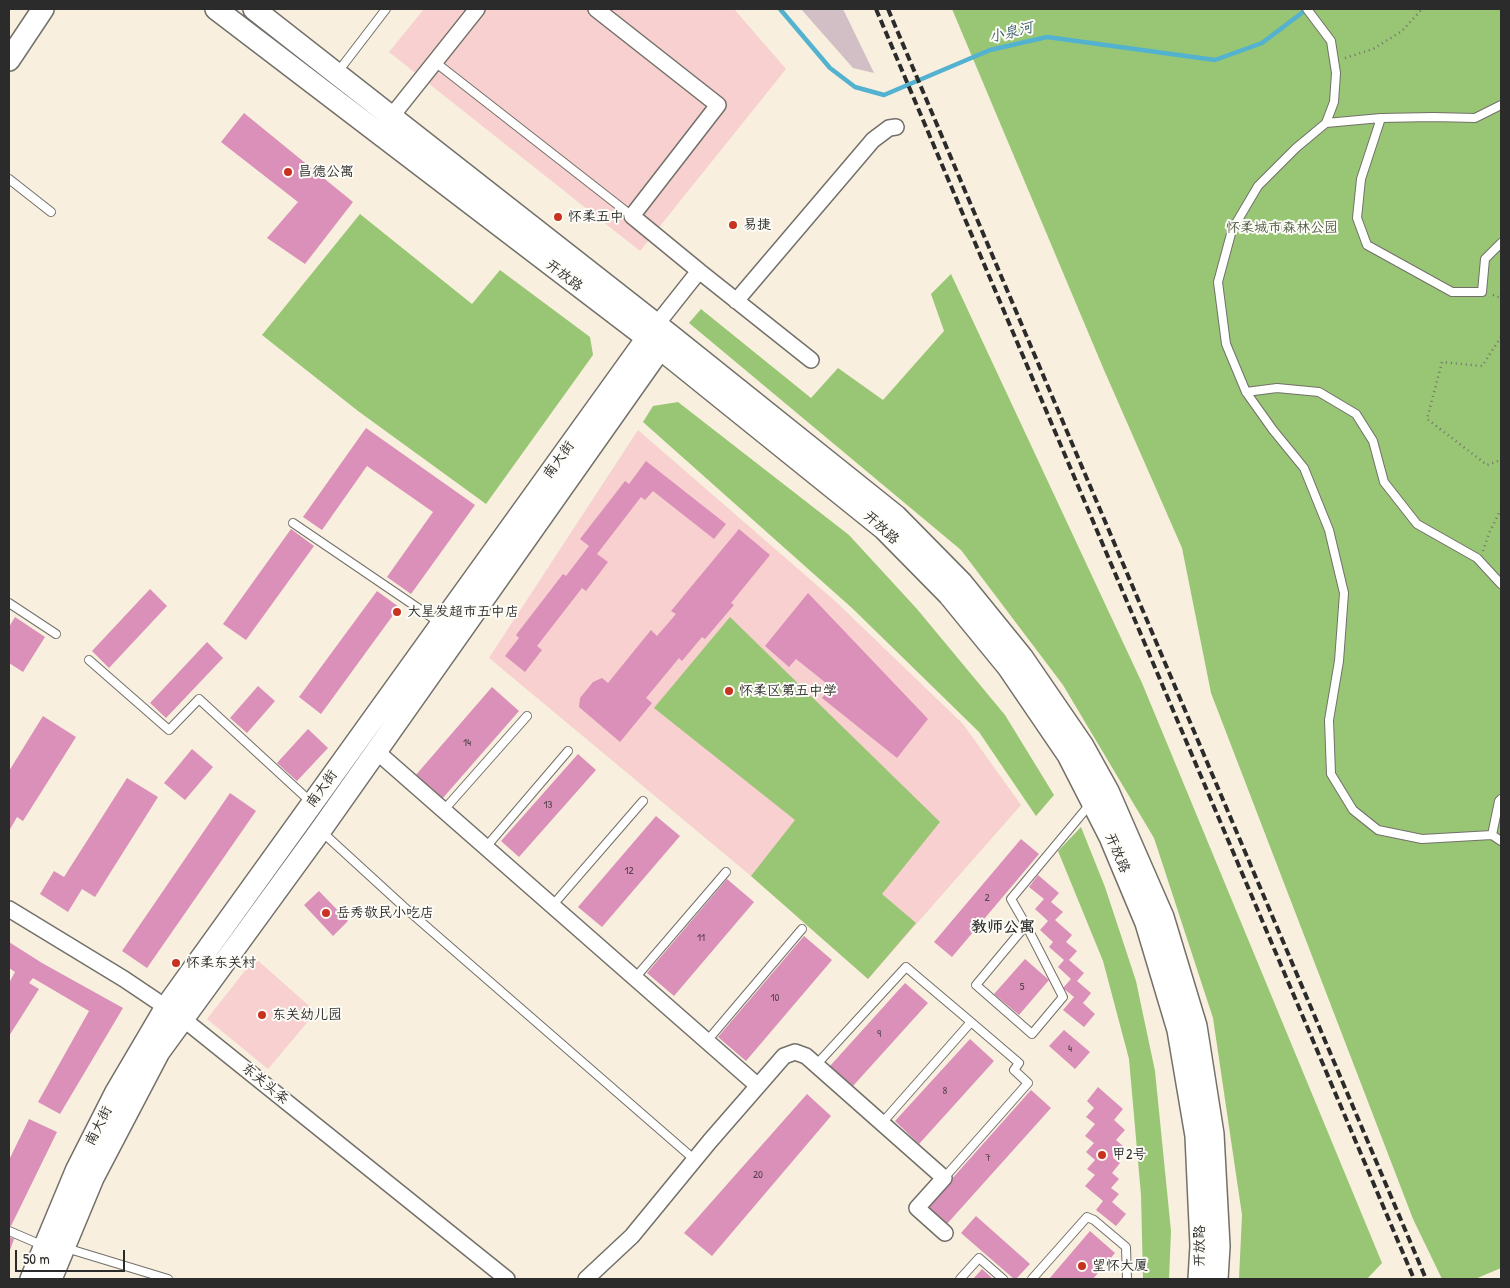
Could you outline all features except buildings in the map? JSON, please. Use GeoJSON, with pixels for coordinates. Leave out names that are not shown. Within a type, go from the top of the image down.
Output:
{"type":"FeatureCollection","features":[{"type":"Feature","properties":{"kind":"main road"},"geometry":{"type":"LineString","coordinates":[[9,42],[30,9]]}},
{"type":"Feature","properties":{"kind":"main road"},"geometry":{"type":"LineString","coordinates":[[9,60],[43,9]]}},
{"type":"Feature","properties":{"kind":"main road","name":"开放路"},"geometry":{"type":"LineString","coordinates":[[216,9],[659,337],[896,516],[962,583],[1022,657],[1084,746],[1108,791],[1163,917],[1196,1026],[1213,1134],[1219,1246],[1217,1279]]}},
{"type":"Feature","properties":{"kind":"main road","name":"开放路"},"geometry":{"type":"LineString","coordinates":[[254,9],[391,117],[659,337],[884,529],[949,595],[1013,675],[1068,755],[1110,837],[1146,923],[1178,1030],[1196,1136],[1201,1246],[1199,1279]]}},
{"type":"Feature","properties":{"kind":"main road","name":"南大街"},"geometry":{"type":"LineString","coordinates":[[174,1013],[312,803],[440,624],[659,337]]}},
{"type":"Feature","properties":{"kind":"main road","name":"南大街"},"geometry":{"type":"LineString","coordinates":[[52,1279],[55,1247],[76,1171],[116,1092],[174,1013],[320,830],[659,337]]}},
{"type":"Feature","properties":{"kind":"main road","name":"南大街"},"geometry":{"type":"LineString","coordinates":[[31,1279],[55,1247]]}},
{"type":"Feature","properties":{"kind":"street"},"geometry":{"type":"LineString","coordinates":[[391,117],[477,9]]}},
{"type":"Feature","properties":{"kind":"street"},"geometry":{"type":"LineString","coordinates":[[596,9],[718,105],[632,216],[811,360]]}},
{"type":"Feature","properties":{"kind":"street"},"geometry":{"type":"LineString","coordinates":[[736,301],[873,140],[889,128],[896,127]]}},
{"type":"Feature","properties":{"kind":"street"},"geometry":{"type":"LineString","coordinates":[[659,337],[700,271]]}},
{"type":"Feature","properties":{"kind":"street"},"geometry":{"type":"LineString","coordinates":[[376,751],[758,1086]]}},
{"type":"Feature","properties":{"kind":"street","name":"东关头条"},"geometry":{"type":"LineString","coordinates":[[9,909],[124,979],[174,1013],[507,1279]]}},
{"type":"Feature","properties":{"kind":"street"},"geometry":{"type":"LineString","coordinates":[[586,1279],[632,1236],[784,1056],[795,1052],[806,1056],[944,1178],[917,1208],[945,1233]]}},
{"type":"Feature","properties":{"kind":"lane"},"geometry":{"type":"LineString","coordinates":[[336,74],[386,9]]}},
{"type":"Feature","properties":{"kind":"lane"},"geometry":{"type":"LineString","coordinates":[[1307,9],[1331,40],[1336,73],[1334,102],[1326,123],[1296,148],[1258,186],[1232,230],[1218,282],[1226,344],[1246,392],[1273,430],[1304,468],[1329,530],[1344,593],[1339,661],[1329,720],[1331,774],[1353,810],[1378,830],[1422,839],[1492,835],[1501,841]]}},
{"type":"Feature","properties":{"kind":"lane"},"geometry":{"type":"LineString","coordinates":[[435,62],[632,216]]}},
{"type":"Feature","properties":{"kind":"lane"},"geometry":{"type":"LineString","coordinates":[[1326,123],[1433,116],[1475,118],[1501,105]]}},
{"type":"Feature","properties":{"kind":"lane"},"geometry":{"type":"LineString","coordinates":[[1381,118],[1361,179],[1357,218],[1367,245],[1452,292],[1482,292],[1485,259],[1501,243]]}},
{"type":"Feature","properties":{"kind":"lane"},"geometry":{"type":"LineString","coordinates":[[9,179],[51,212]]}},
{"type":"Feature","properties":{"kind":"lane"},"geometry":{"type":"LineString","coordinates":[[1246,392],[1276,388],[1319,392],[1356,414],[1373,441],[1384,482],[1417,524],[1477,558],[1501,584]]}},
{"type":"Feature","properties":{"kind":"lane"},"geometry":{"type":"LineString","coordinates":[[293,523],[440,624]]}},
{"type":"Feature","properties":{"kind":"lane"},"geometry":{"type":"LineString","coordinates":[[9,604],[56,634]]}},
{"type":"Feature","properties":{"kind":"lane"},"geometry":{"type":"LineString","coordinates":[[88,660],[169,730],[199,699],[312,803]]}},
{"type":"Feature","properties":{"kind":"lane"},"geometry":{"type":"LineString","coordinates":[[443,811],[527,716]]}},
{"type":"Feature","properties":{"kind":"lane"},"geometry":{"type":"LineString","coordinates":[[486,847],[568,751]]}},
{"type":"Feature","properties":{"kind":"lane"},"geometry":{"type":"LineString","coordinates":[[1492,835],[1501,799]]}},
{"type":"Feature","properties":{"kind":"lane"},"geometry":{"type":"LineString","coordinates":[[552,906],[643,801]]}},
{"type":"Feature","properties":{"kind":"lane"},"geometry":{"type":"LineString","coordinates":[[1026,925],[976,985],[1032,1034],[1063,997],[1026,925],[1012,899],[1093,802]]}},
{"type":"Feature","properties":{"kind":"lane"},"geometry":{"type":"LineString","coordinates":[[320,830],[404,907],[695,1160]]}},
{"type":"Feature","properties":{"kind":"lane"},"geometry":{"type":"LineString","coordinates":[[635,978],[726,872]]}},
{"type":"Feature","properties":{"kind":"lane"},"geometry":{"type":"LineString","coordinates":[[707,1041],[802,929]]}},
{"type":"Feature","properties":{"kind":"lane"},"geometry":{"type":"LineString","coordinates":[[816,1065],[906,967],[1019,1063],[1014,1070],[1028,1083],[944,1178]]}},
{"type":"Feature","properties":{"kind":"lane"},"geometry":{"type":"LineString","coordinates":[[882,1123],[971,1022]]}},
{"type":"Feature","properties":{"kind":"lane"},"geometry":{"type":"LineString","coordinates":[[1032,1279],[1087,1217],[1094,1220],[1126,1247],[1127,1279]]}},
{"type":"Feature","properties":{"kind":"lane"},"geometry":{"type":"LineString","coordinates":[[9,1231],[55,1247],[168,1279]]}},
{"type":"Feature","properties":{"kind":"lane"},"geometry":{"type":"LineString","coordinates":[[960,1279],[978,1258],[1003,1279]]}},
{"type":"Feature","properties":{"kind":"path"},"geometry":{"type":"LineString","coordinates":[[1334,61],[1373,49],[1402,32],[1422,9]]}},
{"type":"Feature","properties":{"kind":"path"},"geometry":{"type":"LineString","coordinates":[[1501,337],[1482,366],[1442,362],[1427,419],[1487,465],[1501,460]]}},
{"type":"Feature","properties":{"kind":"path"},"geometry":{"type":"LineString","coordinates":[[1482,563],[1489,533],[1501,509]]}},
{"type":"Feature","properties":{"kind":"shaded area"},"geometry":{"type":"Polygon","coordinates":[[[424,9],[734,9],[786,69],[640,251],[389,52],[424,9]]]}},
{"type":"Feature","properties":{"kind":"shaded area"},"geometry":{"type":"Polygon","coordinates":[[[801,9],[843,9],[874,73],[853,68],[801,9]]]}},
{"type":"Feature","properties":{"kind":"shaded area","name":"怀柔区第五中学"},"geometry":{"type":"Polygon","coordinates":[[[638,430],[835,601],[963,724],[1021,805],[868,979],[751,876],[489,658],[638,430]]]}},
{"type":"Feature","properties":{"kind":"shaded area","name":"东关幼儿园"},"geometry":{"type":"Polygon","coordinates":[[[255,958],[316,1012],[268,1069],[207,1019],[255,958]]]}},
{"type":"Feature","properties":{"kind":"green space","name":"怀柔城市森林公园"},"geometry":{"type":"Polygon","coordinates":[[[952,9],[1501,9],[1501,1268],[1475,1279],[1442,1279],[1413,1219],[1211,693],[1182,548],[1104,370],[952,9]]]}},
{"type":"Feature","properties":{"kind":"green space"},"geometry":{"type":"Polygon","coordinates":[[[360,214],[472,304],[500,270],[590,337],[593,355],[486,504],[358,411],[262,335],[360,214]]]}},
{"type":"Feature","properties":{"kind":"green space"},"geometry":{"type":"Polygon","coordinates":[[[951,274],[1142,683],[1382,1263],[1367,1279],[1239,1279],[1242,1215],[1213,1018],[1154,838],[1063,685],[961,550],[689,323],[701,309],[811,398],[838,368],[883,400],[944,331],[931,294],[951,274]]]}},
{"type":"Feature","properties":{"kind":"green space"},"geometry":{"type":"Polygon","coordinates":[[[678,402],[849,535],[917,609],[1005,715],[1054,795],[1036,816],[979,732],[852,608],[643,422],[653,406],[678,402]]]}},
{"type":"Feature","properties":{"kind":"green space"},"geometry":{"type":"Polygon","coordinates":[[[730,617],[940,822],[882,894],[916,923],[868,979],[751,876],[795,820],[654,708],[730,617]]]}},
{"type":"Feature","properties":{"kind":"green space"},"geometry":{"type":"Polygon","coordinates":[[[1081,827],[1105,887],[1136,981],[1155,1071],[1171,1231],[1169,1279],[1143,1279],[1141,1195],[1129,1059],[1103,961],[1058,851],[1081,827]]]}},
{"type":"Feature","properties":{"kind":"waterway","name":"小泉河"},"geometry":{"type":"LineString","coordinates":[[780,9],[830,68],[855,87],[884,95],[990,50],[1047,37],[1215,60],[1262,43],[1307,9]]}},
{"type":"Feature","properties":{"kind":"railway"},"geometry":{"type":"LineString","coordinates":[[876,9],[1414,1279]]}},
{"type":"Feature","properties":{"kind":"railway"},"geometry":{"type":"LineString","coordinates":[[888,9],[1426,1279]]}},
{"type":"Feature","properties":{"kind":"place","name":"昌德公寓"},"geometry":{"type":"Point","coordinates":[288,172]}},
{"type":"Feature","properties":{"kind":"place","name":"怀柔五中"},"geometry":{"type":"Point","coordinates":[558,217]}},
{"type":"Feature","properties":{"kind":"place","name":"易捷"},"geometry":{"type":"Point","coordinates":[733,225]}},
{"type":"Feature","properties":{"kind":"place","name":"大星发超市五中店"},"geometry":{"type":"Point","coordinates":[397,612]}},
{"type":"Feature","properties":{"kind":"place","name":"怀柔区第五中学"},"geometry":{"type":"Point","coordinates":[729,691]}},
{"type":"Feature","properties":{"kind":"place","name":"岳秀敬民小吃店"},"geometry":{"type":"Point","coordinates":[326,913]}},
{"type":"Feature","properties":{"kind":"place","name":"怀柔东关村"},"geometry":{"type":"Point","coordinates":[176,963]}},
{"type":"Feature","properties":{"kind":"place","name":"东关幼儿园"},"geometry":{"type":"Point","coordinates":[262,1015]}},
{"type":"Feature","properties":{"kind":"place","name":"甲2号"},"geometry":{"type":"Point","coordinates":[1102,1155]}},
{"type":"Feature","properties":{"kind":"place","name":"望怀大厦"},"geometry":{"type":"Point","coordinates":[1082,1266]}},
{"type":"Feature","properties":{"kind":"district","name":"教师公寓"},"geometry":{"type":"Point","coordinates":[1003,928]}}]}
